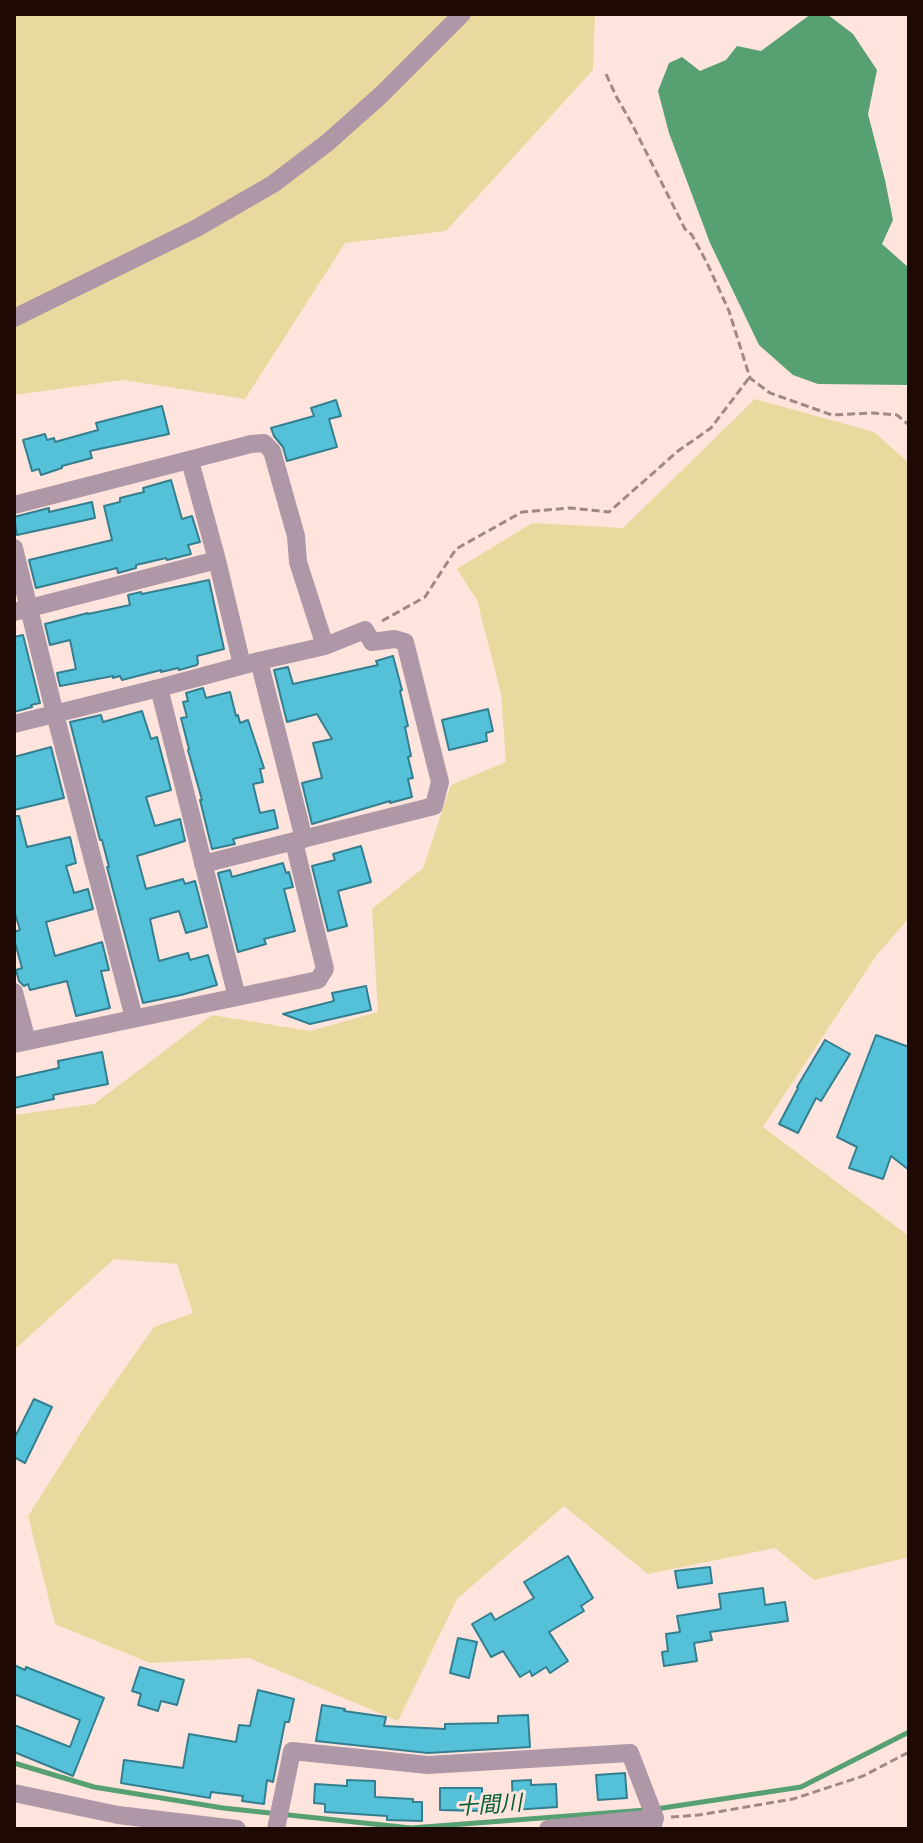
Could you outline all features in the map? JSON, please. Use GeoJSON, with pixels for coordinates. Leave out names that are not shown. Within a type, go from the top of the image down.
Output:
{"type":"FeatureCollection","features":[{"type":"Feature","properties":{"kind":"street"},"geometry":{"type":"LineString","coordinates":[[14,318],[195,229],[273,184],[327,143],[381,95],[462,14]]}},
{"type":"Feature","properties":{"kind":"street"},"geometry":{"type":"LineString","coordinates":[[14,505],[264,443],[272,451],[296,536],[298,562],[325,646]]}},
{"type":"Feature","properties":{"kind":"street"},"geometry":{"type":"LineString","coordinates":[[14,992],[20,1042],[318,980],[325,969],[299,840],[251,663],[217,560],[190,461]]}},
{"type":"Feature","properties":{"kind":"street"},"geometry":{"type":"LineString","coordinates":[[14,548],[21,610],[55,714],[134,1018]]}},
{"type":"Feature","properties":{"kind":"street"},"geometry":{"type":"LineString","coordinates":[[21,610],[217,560]]}},
{"type":"Feature","properties":{"kind":"street"},"geometry":{"type":"LineString","coordinates":[[14,724],[325,646],[365,630],[372,642],[395,639],[405,642],[440,782],[434,806],[203,864]]}},
{"type":"Feature","properties":{"kind":"street"},"geometry":{"type":"LineString","coordinates":[[159,688],[237,997]]}},
{"type":"Feature","properties":{"kind":"street"},"geometry":{"type":"LineString","coordinates":[[276,1829],[292,1751],[428,1765],[630,1753],[654,1824],[548,1829]]}},
{"type":"Feature","properties":{"kind":"street"},"geometry":{"type":"LineString","coordinates":[[14,1793],[118,1815],[237,1829]]}},
{"type":"Feature","properties":{"kind":"path"},"geometry":{"type":"LineString","coordinates":[[606,74],[685,229],[692,235],[707,263],[729,311],[750,378],[770,393],[832,415],[897,415],[909,425]]}},
{"type":"Feature","properties":{"kind":"path"},"geometry":{"type":"LineString","coordinates":[[365,630],[425,597],[456,549],[522,512],[571,508],[609,512],[678,451],[711,428],[750,378]]}},
{"type":"Feature","properties":{"kind":"path"},"geometry":{"type":"LineString","coordinates":[[654,1824],[793,1799],[863,1776],[909,1752]]}},
{"type":"Feature","properties":{"kind":"shaded area"},"geometry":{"type":"Polygon","coordinates":[[[14,14],[595,14],[593,70],[446,231],[345,243],[245,399],[123,380],[14,395],[14,14]]]}},
{"type":"Feature","properties":{"kind":"shaded area"},"geometry":{"type":"Polygon","coordinates":[[[811,14],[827,14],[853,34],[877,70],[868,114],[893,220],[882,244],[909,268],[909,385],[818,384],[793,375],[759,345],[710,243],[669,133],[658,91],[669,63],[682,57],[700,71],[726,60],[737,46],[761,51],[811,14]]]}},
{"type":"Feature","properties":{"kind":"shaded area"},"geometry":{"type":"Polygon","coordinates":[[[755,399],[874,432],[909,463],[909,918],[876,956],[763,1127],[909,1236],[909,1557],[814,1580],[775,1548],[648,1574],[564,1506],[457,1599],[398,1721],[249,1658],[150,1663],[55,1624],[28,1516],[94,1412],[154,1327],[193,1313],[177,1264],[114,1259],[14,1350],[14,1115],[94,1104],[212,1015],[310,1031],[378,1012],[372,909],[423,868],[451,785],[506,762],[501,694],[477,600],[457,569],[532,523],[623,528],[755,399]]]}},
{"type":"Feature","properties":{"kind":"building"},"geometry":{"type":"Polygon","coordinates":[[[336,400],[341,416],[329,419],[337,447],[287,461],[283,447],[271,428],[314,416],[311,408],[336,400]]]}},
{"type":"Feature","properties":{"kind":"building"},"geometry":{"type":"Polygon","coordinates":[[[162,406],[169,434],[90,451],[92,458],[41,475],[39,469],[32,471],[23,440],[45,434],[47,440],[54,438],[55,442],[98,430],[96,423],[162,406]]]}},
{"type":"Feature","properties":{"kind":"building"},"geometry":{"type":"Polygon","coordinates":[[[171,480],[182,519],[192,516],[200,542],[188,545],[191,554],[136,565],[136,568],[118,573],[117,568],[36,588],[29,560],[112,540],[104,506],[144,492],[143,488],[171,480]]]}},
{"type":"Feature","properties":{"kind":"building"},"geometry":{"type":"Polygon","coordinates":[[[92,502],[95,518],[17,535],[14,517],[92,502]]]}},
{"type":"Feature","properties":{"kind":"building"},"geometry":{"type":"Polygon","coordinates":[[[209,580],[224,649],[197,656],[197,665],[179,670],[161,670],[122,680],[120,676],[113,676],[60,686],[57,673],[76,669],[70,640],[50,645],[45,624],[130,605],[128,595],[209,580]]]}},
{"type":"Feature","properties":{"kind":"building"},"geometry":{"type":"Polygon","coordinates":[[[23,635],[40,703],[14,712],[14,637],[23,635]]]}},
{"type":"Feature","properties":{"kind":"building"},"geometry":{"type":"Polygon","coordinates":[[[393,656],[408,726],[405,727],[411,756],[408,757],[413,778],[408,779],[412,797],[312,824],[302,783],[322,778],[313,743],[332,739],[317,714],[287,722],[274,670],[288,667],[293,684],[378,665],[376,661],[393,656]]]}},
{"type":"Feature","properties":{"kind":"building"},"geometry":{"type":"Polygon","coordinates":[[[203,688],[206,698],[230,692],[240,723],[248,720],[264,768],[260,769],[263,782],[253,784],[260,813],[274,810],[278,828],[233,839],[235,844],[212,849],[181,718],[187,717],[183,702],[188,701],[186,693],[203,688]]]}},
{"type":"Feature","properties":{"kind":"building"},"geometry":{"type":"Polygon","coordinates":[[[488,709],[493,731],[486,733],[487,741],[449,750],[442,720],[488,709]]]}},
{"type":"Feature","properties":{"kind":"building"},"geometry":{"type":"Polygon","coordinates":[[[142,711],[151,739],[157,737],[171,790],[146,797],[155,826],[180,819],[185,841],[137,856],[146,889],[183,879],[185,884],[195,881],[207,927],[186,933],[179,911],[150,919],[159,961],[188,953],[190,960],[208,955],[217,985],[143,1003],[70,722],[101,715],[103,722],[142,711]]]}},
{"type":"Feature","properties":{"kind":"building"},"geometry":{"type":"Polygon","coordinates":[[[51,747],[64,798],[14,810],[14,757],[51,747]]]}},
{"type":"Feature","properties":{"kind":"building"},"geometry":{"type":"Polygon","coordinates":[[[14,816],[19,816],[27,847],[70,837],[76,863],[66,866],[74,893],[88,889],[93,909],[46,922],[55,956],[102,942],[109,970],[101,971],[110,1008],[76,1016],[67,981],[30,990],[28,984],[24,986],[19,981],[16,970],[22,968],[14,939],[14,932],[20,930],[14,910],[14,816]]]}},
{"type":"Feature","properties":{"kind":"building"},"geometry":{"type":"Polygon","coordinates":[[[361,846],[371,882],[338,891],[347,926],[328,931],[312,866],[335,860],[333,854],[361,846]]]}},
{"type":"Feature","properties":{"kind":"building"},"geometry":{"type":"Polygon","coordinates":[[[283,863],[293,887],[284,889],[295,931],[264,939],[266,944],[238,952],[218,873],[230,870],[232,877],[283,863]]]}},
{"type":"Feature","properties":{"kind":"building"},"geometry":{"type":"Polygon","coordinates":[[[366,986],[371,1010],[310,1024],[283,1014],[334,1001],[332,993],[366,986]]]}},
{"type":"Feature","properties":{"kind":"building"},"geometry":{"type":"Polygon","coordinates":[[[876,1035],[909,1047],[909,1170],[891,1156],[883,1179],[849,1168],[857,1147],[837,1137],[876,1035]]]}},
{"type":"Feature","properties":{"kind":"building"},"geometry":{"type":"Polygon","coordinates":[[[825,1040],[850,1054],[821,1101],[816,1098],[798,1133],[779,1124],[825,1040]]]}},
{"type":"Feature","properties":{"kind":"building"},"geometry":{"type":"Polygon","coordinates":[[[102,1052],[108,1084],[53,1095],[54,1099],[14,1108],[14,1078],[59,1068],[58,1061],[102,1052]]]}},
{"type":"Feature","properties":{"kind":"building"},"geometry":{"type":"Polygon","coordinates":[[[34,1399],[52,1407],[25,1463],[14,1457],[14,1439],[34,1399]]]}},
{"type":"Feature","properties":{"kind":"building"},"geometry":{"type":"Polygon","coordinates":[[[568,1556],[593,1598],[581,1606],[584,1611],[549,1632],[568,1661],[550,1673],[546,1667],[532,1676],[530,1671],[520,1677],[503,1651],[491,1657],[472,1624],[491,1613],[495,1620],[534,1598],[524,1582],[568,1556]]]}},
{"type":"Feature","properties":{"kind":"building"},"geometry":{"type":"Polygon","coordinates":[[[710,1567],[712,1583],[678,1588],[675,1571],[710,1567]]]}},
{"type":"Feature","properties":{"kind":"building"},"geometry":{"type":"Polygon","coordinates":[[[763,1588],[765,1605],[785,1602],[788,1621],[710,1632],[712,1640],[694,1643],[697,1661],[664,1666],[662,1652],[668,1651],[666,1634],[680,1632],[677,1616],[721,1609],[719,1594],[763,1588]]]}},
{"type":"Feature","properties":{"kind":"building"},"geometry":{"type":"Polygon","coordinates":[[[458,1638],[477,1642],[469,1678],[450,1673],[458,1638]]]}},
{"type":"Feature","properties":{"kind":"building"},"geometry":{"type":"Polygon","coordinates":[[[14,1665],[104,1698],[73,1776],[14,1752],[14,1725],[70,1747],[80,1720],[14,1694],[14,1665]]]}},
{"type":"Feature","properties":{"kind":"building"},"geometry":{"type":"Polygon","coordinates":[[[140,1667],[184,1680],[177,1705],[161,1701],[158,1711],[138,1705],[141,1694],[132,1691],[140,1667]]]}},
{"type":"Feature","properties":{"kind":"building"},"geometry":{"type":"Polygon","coordinates":[[[258,1690],[294,1699],[289,1722],[285,1722],[273,1782],[267,1780],[264,1804],[242,1801],[243,1796],[211,1792],[210,1798],[121,1783],[124,1760],[183,1768],[189,1734],[236,1742],[239,1725],[250,1726],[258,1690]]]}},
{"type":"Feature","properties":{"kind":"building"},"geometry":{"type":"Polygon","coordinates":[[[322,1705],[386,1717],[384,1726],[445,1729],[445,1724],[498,1723],[498,1716],[528,1715],[530,1747],[428,1753],[316,1741],[322,1705]]]}},
{"type":"Feature","properties":{"kind":"building"},"geometry":{"type":"Polygon","coordinates":[[[625,1773],[627,1798],[598,1800],[596,1775],[625,1773]]]}},
{"type":"Feature","properties":{"kind":"building"},"geometry":{"type":"Polygon","coordinates":[[[347,1780],[375,1781],[375,1797],[422,1802],[422,1821],[325,1812],[325,1804],[314,1803],[315,1784],[347,1786],[347,1780]]]}},
{"type":"Feature","properties":{"kind":"building"},"geometry":{"type":"Polygon","coordinates":[[[531,1780],[531,1785],[556,1784],[557,1807],[513,1810],[512,1781],[531,1780]]]}},
{"type":"Feature","properties":{"kind":"building"},"geometry":{"type":"Polygon","coordinates":[[[440,1788],[482,1788],[482,1811],[440,1810],[440,1788]]]}},
{"type":"Feature","properties":{"kind":"waterway","name":"十間川"},"geometry":{"type":"LineString","coordinates":[[656,1809],[801,1787],[909,1732]]}},
{"type":"Feature","properties":{"kind":"waterway","name":"十間川"},"geometry":{"type":"LineString","coordinates":[[14,1763],[94,1787],[223,1808],[411,1828],[646,1810]]}}]}
